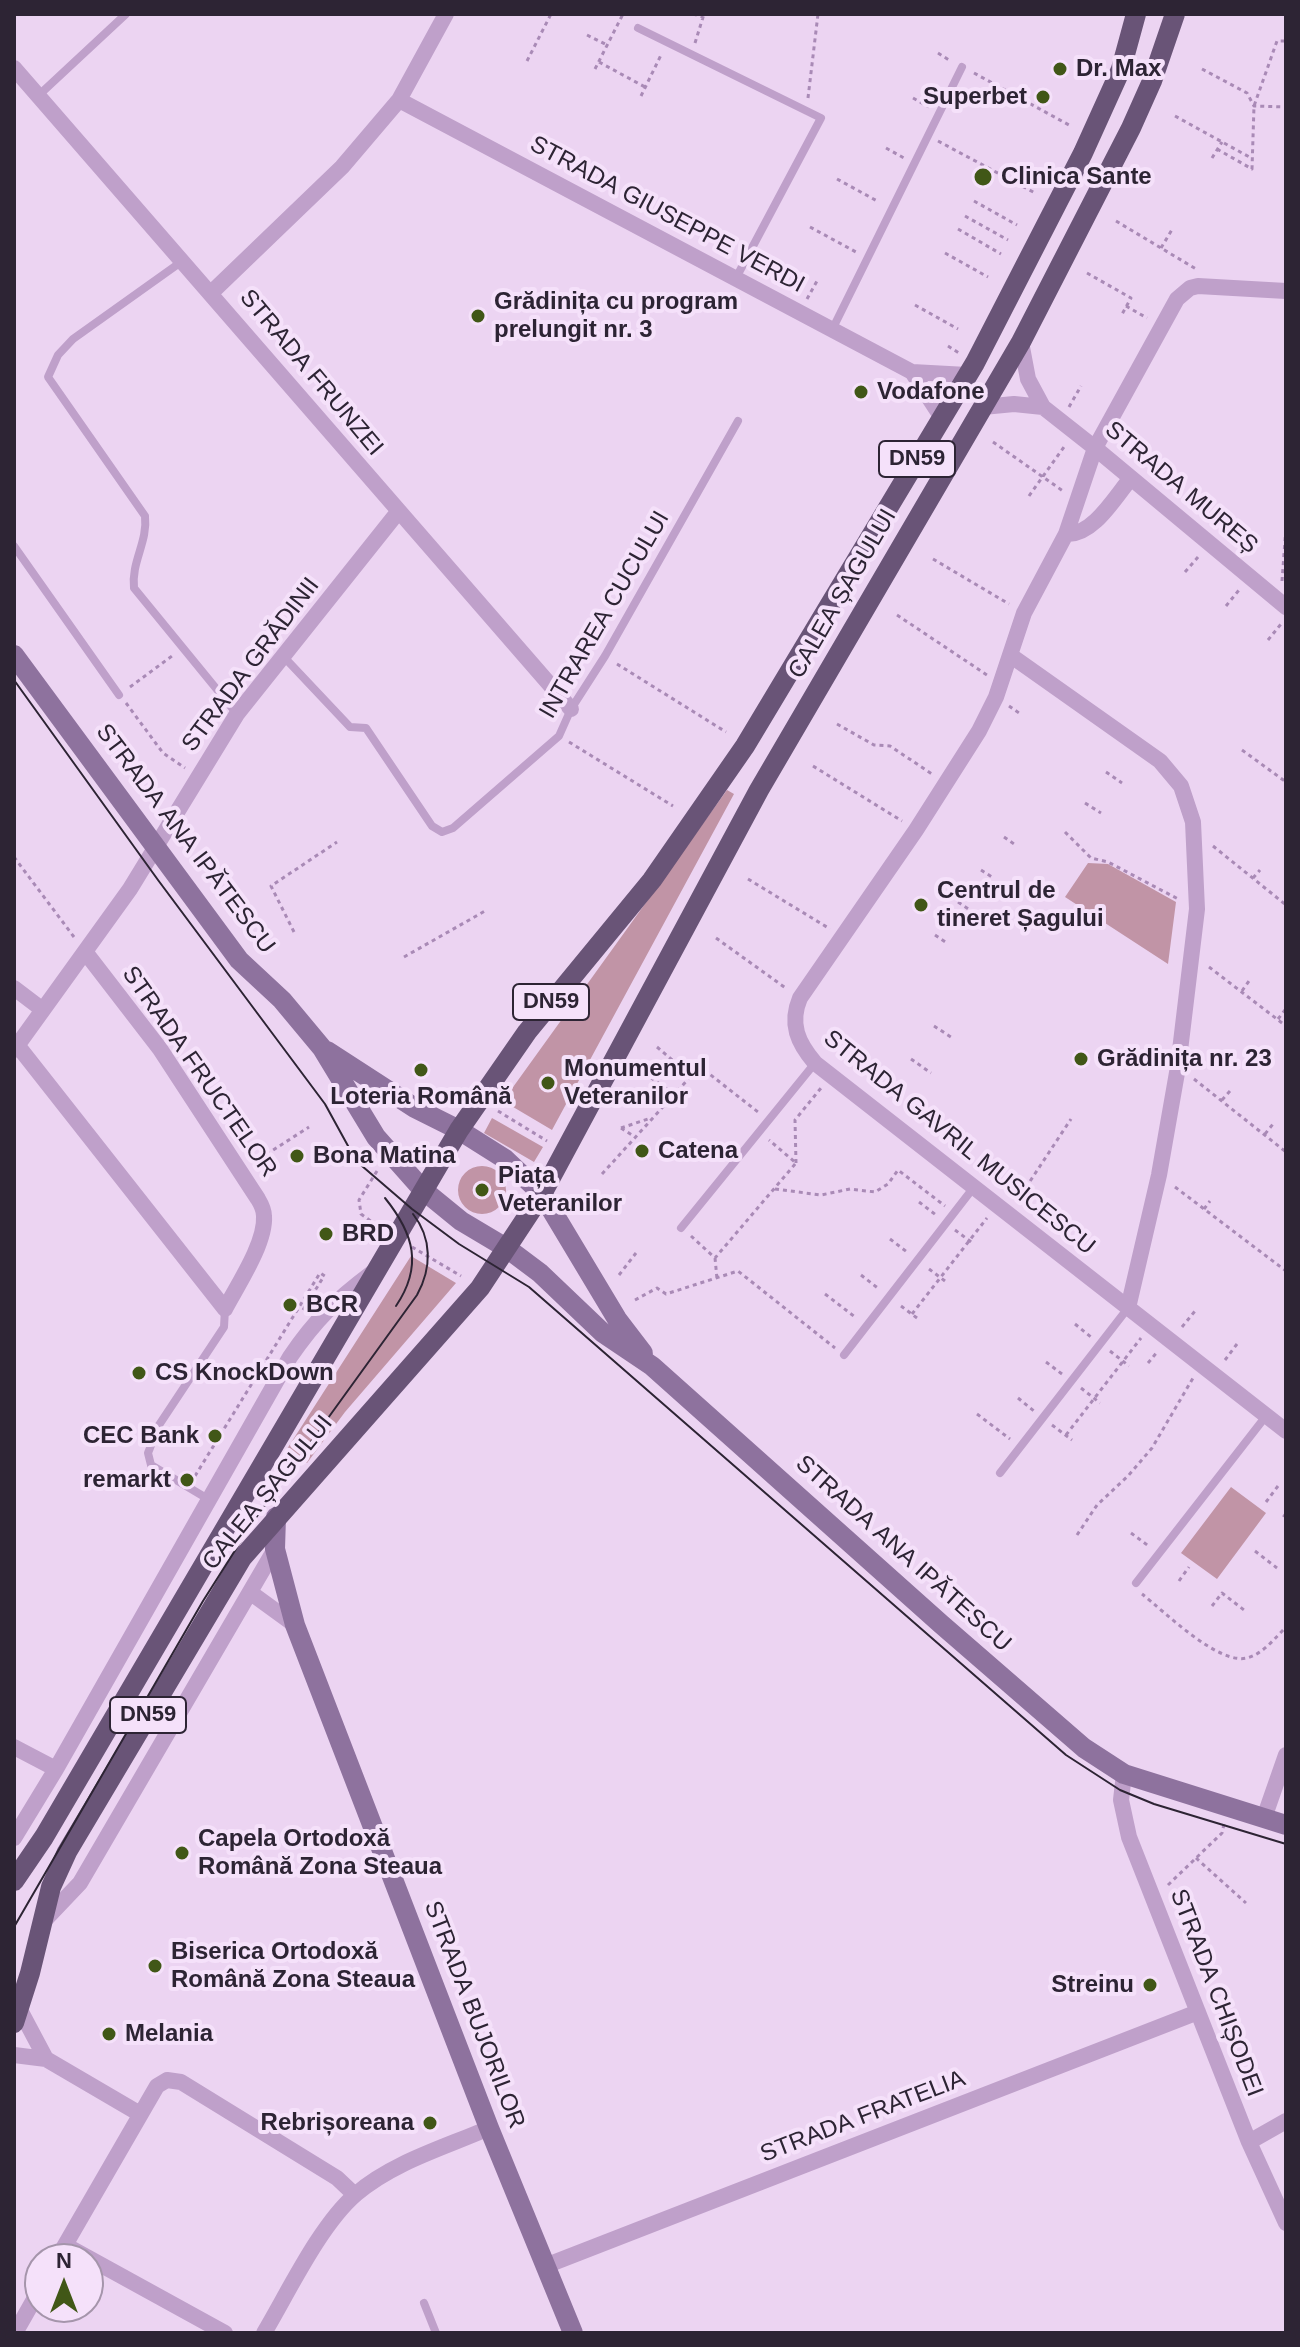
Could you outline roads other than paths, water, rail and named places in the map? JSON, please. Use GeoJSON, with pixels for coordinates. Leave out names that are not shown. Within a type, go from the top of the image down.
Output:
{"type":"FeatureCollection","features":[{"type":"Feature","properties":{"kind":"main road","name":"CALEA ȘAGULUI"},"geometry":{"type":"LineString","coordinates":[[459,1130],[527,1032],[652,880],[731,768],[967,375],[1083,153],[1121,69],[1136,14]]}},
{"type":"Feature","properties":{"kind":"main road","name":"CALEA ȘAGULUI"},"geometry":{"type":"LineString","coordinates":[[542,1194],[759,790],[1021,342],[1131,128],[1152,81],[1175,14]]}},
{"type":"Feature","properties":{"kind":"main road","name":"DN59"},"geometry":{"type":"LineString","coordinates":[[423,1190],[459,1130]]}},
{"type":"Feature","properties":{"kind":"main road","name":"CALEA ȘAGULUI"},"geometry":{"type":"LineString","coordinates":[[14,1881],[44,1837],[423,1190]]}},
{"type":"Feature","properties":{"kind":"main road","name":"DN59"},"geometry":{"type":"LineString","coordinates":[[508,1249],[542,1194]]}},
{"type":"Feature","properties":{"kind":"main road","name":"CALEA ȘAGULUI"},"geometry":{"type":"LineString","coordinates":[[16,2012],[51,1887],[67,1852],[227,1581],[276,1517],[472,1297],[508,1249]]}},
{"type":"Feature","properties":{"kind":"street"},"geometry":{"type":"LineString","coordinates":[[211,293],[342,167],[399,100],[446,14]]}},
{"type":"Feature","properties":{"kind":"street","name":"STRADA FRUNZEI"},"geometry":{"type":"LineString","coordinates":[[14,68],[571,709]]}},
{"type":"Feature","properties":{"kind":"street","name":"STRADA GIUSEPPE VERDI"},"geometry":{"type":"LineString","coordinates":[[399,100],[912,372],[967,375]]}},
{"type":"Feature","properties":{"kind":"street"},"geometry":{"type":"LineString","coordinates":[[1128,1308],[1159,1175],[1178,1067],[1197,909],[1194,831],[1181,786],[1160,761],[1010,655],[1024,613],[1066,534],[1095,448],[1177,299],[1190,288],[1213,285],[1286,291]]}},
{"type":"Feature","properties":{"kind":"street","name":"STRADA MUREȘ"},"geometry":{"type":"LineString","coordinates":[[1021,342],[1028,379],[1043,407],[1131,478],[1284,615]]}},
{"type":"Feature","properties":{"kind":"street","name":"STRADA GIUSEPPE VERDI"},"geometry":{"type":"LineString","coordinates":[[912,372],[942,418]]}},
{"type":"Feature","properties":{"kind":"street"},"geometry":{"type":"LineString","coordinates":[[983,407],[1014,404],[1043,407]]}},
{"type":"Feature","properties":{"kind":"street"},"geometry":{"type":"LineString","coordinates":[[1066,534],[1077,535],[1089,527],[1131,478]]}},
{"type":"Feature","properties":{"kind":"street","name":"STRADA GRĂDINII"},"geometry":{"type":"LineString","coordinates":[[15,1045],[86,953],[237,714],[398,512]]}},
{"type":"Feature","properties":{"kind":"street","name":"STRADA ANA IPĂTESCU"},"geometry":{"type":"LineString","coordinates":[[14,655],[239,960],[282,1000],[322,1048],[376,1137],[423,1190]]}},
{"type":"Feature","properties":{"kind":"street","name":"STRADA GAVRIL MUSICESCU"},"geometry":{"type":"LineString","coordinates":[[1010,655],[979,731],[916,830],[800,998],[794,1012],[794,1027],[802,1047],[815,1063],[1286,1431]]}},
{"type":"Feature","properties":{"kind":"street","name":"STRADA FRUCTELOR"},"geometry":{"type":"LineString","coordinates":[[86,953],[160,1049],[265,1214],[264,1229],[251,1260],[225,1309]]}},
{"type":"Feature","properties":{"kind":"street"},"geometry":{"type":"LineString","coordinates":[[14,988],[43,1010]]}},
{"type":"Feature","properties":{"kind":"street"},"geometry":{"type":"LineString","coordinates":[[15,1045],[225,1309]]}},
{"type":"Feature","properties":{"kind":"street","name":"STRADA ANA IPĂTESCU"},"geometry":{"type":"LineString","coordinates":[[322,1048],[415,1108],[459,1130]]}},
{"type":"Feature","properties":{"kind":"street"},"geometry":{"type":"LineString","coordinates":[[459,1130],[505,1159],[542,1194]]}},
{"type":"Feature","properties":{"kind":"street"},"geometry":{"type":"LineString","coordinates":[[423,1190],[461,1221],[508,1249]]}},
{"type":"Feature","properties":{"kind":"street","name":"STRADA ANA IPĂTESCU"},"geometry":{"type":"LineString","coordinates":[[542,1194],[617,1319],[652,1366]]}},
{"type":"Feature","properties":{"kind":"street","name":"STRADA ANA IPĂTESCU"},"geometry":{"type":"LineString","coordinates":[[508,1249],[540,1273],[603,1333],[652,1366],[1084,1748],[1124,1774],[1286,1825]]}},
{"type":"Feature","properties":{"kind":"street","name":"CALEA ȘAGULUI"},"geometry":{"type":"LineString","coordinates":[[14,1838],[290,1357],[313,1324],[342,1296],[379,1268]]}},
{"type":"Feature","properties":{"kind":"street","name":"STRADA BUJORILOR"},"geometry":{"type":"LineString","coordinates":[[276,1517],[275,1549],[295,1625],[489,2128],[573,2333]]}},
{"type":"Feature","properties":{"kind":"street","name":"CALEA ȘAGULUI"},"geometry":{"type":"LineString","coordinates":[[40,1924],[80,1883],[275,1549]]}},
{"type":"Feature","properties":{"kind":"street"},"geometry":{"type":"LineString","coordinates":[[251,1593],[295,1625]]}},
{"type":"Feature","properties":{"kind":"street"},"geometry":{"type":"LineString","coordinates":[[14,1747],[56,1769]]}},
{"type":"Feature","properties":{"kind":"street"},"geometry":{"type":"LineString","coordinates":[[1264,1818],[1286,1755]]}},
{"type":"Feature","properties":{"kind":"street","name":"STRADA CHIȘODEI"},"geometry":{"type":"LineString","coordinates":[[1124,1774],[1120,1790],[1129,1837],[1249,2142],[1286,2223]]}},
{"type":"Feature","properties":{"kind":"street"},"geometry":{"type":"LineString","coordinates":[[16,2012],[46,2059]]}},
{"type":"Feature","properties":{"kind":"street","name":"STRADA FRATELIA"},"geometry":{"type":"LineString","coordinates":[[545,2266],[1198,2012]]}},
{"type":"Feature","properties":{"kind":"street"},"geometry":{"type":"LineString","coordinates":[[14,2055],[46,2059],[140,2114]]}},
{"type":"Feature","properties":{"kind":"street"},"geometry":{"type":"LineString","coordinates":[[66,2243],[157,2086],[167,2080],[181,2082],[337,2178],[355,2195]]}},
{"type":"Feature","properties":{"kind":"street"},"geometry":{"type":"LineString","coordinates":[[1249,2142],[1286,2121]]}},
{"type":"Feature","properties":{"kind":"street"},"geometry":{"type":"LineString","coordinates":[[264,2333],[325,2230],[355,2195],[375,2180],[406,2164],[489,2128]]}},
{"type":"Feature","properties":{"kind":"street"},"geometry":{"type":"LineString","coordinates":[[104,2273],[225,2333]]}},
{"type":"Feature","properties":{"kind":"lane"},"geometry":{"type":"LineString","coordinates":[[39,95],[126,14]]}},
{"type":"Feature","properties":{"kind":"lane"},"geometry":{"type":"LineString","coordinates":[[638,28],[821,118],[736,279]]}},
{"type":"Feature","properties":{"kind":"lane"},"geometry":{"type":"LineString","coordinates":[[832,330],[962,67]]}},
{"type":"Feature","properties":{"kind":"lane"},"geometry":{"type":"LineString","coordinates":[[181,262],[73,339],[58,355],[48,377],[145,516],[147,533],[132,572],[134,588],[237,714]]}},
{"type":"Feature","properties":{"kind":"lane","name":"INTRAREA CUCULUI"},"geometry":{"type":"LineString","coordinates":[[283,656],[350,727],[366,728],[432,826],[442,832],[453,828],[559,736],[571,709],[605,656],[738,421]]}},
{"type":"Feature","properties":{"kind":"lane"},"geometry":{"type":"LineString","coordinates":[[14,546],[119,695]]}},
{"type":"Feature","properties":{"kind":"lane"},"geometry":{"type":"LineString","coordinates":[[681,1228],[815,1063]]}},
{"type":"Feature","properties":{"kind":"lane"},"geometry":{"type":"LineString","coordinates":[[844,1355],[974,1187]]}},
{"type":"Feature","properties":{"kind":"lane"},"geometry":{"type":"LineString","coordinates":[[1000,1473],[1128,1308]]}},
{"type":"Feature","properties":{"kind":"lane","name":"STRADA FRUCTELOR"},"geometry":{"type":"LineString","coordinates":[[208,1499],[151,1465],[148,1453],[159,1425],[224,1327],[225,1309]]}},
{"type":"Feature","properties":{"kind":"lane"},"geometry":{"type":"LineString","coordinates":[[1136,1583],[1266,1415]]}},
{"type":"Feature","properties":{"kind":"lane"},"geometry":{"type":"LineString","coordinates":[[424,2303],[436,2333]]}},
{"type":"Feature","properties":{"kind":"tram line"},"geometry":{"type":"LineString","coordinates":[[14,680],[325,1104],[362,1166],[459,1244],[529,1287],[1066,1755],[1120,1790],[1154,1804],[1286,1844]]}},
{"type":"Feature","properties":{"kind":"tram line"},"geometry":{"type":"LineString","coordinates":[[385,1198],[403,1224],[412,1250],[410,1277],[396,1306]]}},
{"type":"Feature","properties":{"kind":"tram line"},"geometry":{"type":"LineString","coordinates":[[14,1927],[203,1601],[255,1519],[417,1295],[425,1274],[428,1253],[424,1233],[413,1214]]}},
{"type":"Feature","properties":{"kind":"place","name":"Dr. Max"},"geometry":{"type":"Point","coordinates":[1060,69]}},
{"type":"Feature","properties":{"kind":"place","name":"Superbet"},"geometry":{"type":"Point","coordinates":[1043,97]}},
{"type":"Feature","properties":{"kind":"place","name":"Clinica Sante"},"geometry":{"type":"Point","coordinates":[983,177]}},
{"type":"Feature","properties":{"kind":"place","name":"Grădinița cu program prelungit nr. 3"},"geometry":{"type":"Point","coordinates":[478,316]}},
{"type":"Feature","properties":{"kind":"place","name":"Vodafone"},"geometry":{"type":"Point","coordinates":[861,392]}},
{"type":"Feature","properties":{"kind":"place","name":"Centrul de tineret Șagului"},"geometry":{"type":"Point","coordinates":[921,905]}},
{"type":"Feature","properties":{"kind":"place","name":"Grădinița nr. 23"},"geometry":{"type":"Point","coordinates":[1081,1059]}},
{"type":"Feature","properties":{"kind":"place","name":"Loteria Română"},"geometry":{"type":"Point","coordinates":[421,1070]}},
{"type":"Feature","properties":{"kind":"place","name":"Monumentul Veteranilor"},"geometry":{"type":"Point","coordinates":[548,1083]}},
{"type":"Feature","properties":{"kind":"place","name":"Catena"},"geometry":{"type":"Point","coordinates":[642,1151]}},
{"type":"Feature","properties":{"kind":"place","name":"Bona Matina"},"geometry":{"type":"Point","coordinates":[297,1156]}},
{"type":"Feature","properties":{"kind":"place","name":"Piața Veteranilor"},"geometry":{"type":"Point","coordinates":[482,1190]}},
{"type":"Feature","properties":{"kind":"place","name":"BRD"},"geometry":{"type":"Point","coordinates":[326,1234]}},
{"type":"Feature","properties":{"kind":"place","name":"BCR"},"geometry":{"type":"Point","coordinates":[290,1305]}},
{"type":"Feature","properties":{"kind":"place","name":"CS KnockDown"},"geometry":{"type":"Point","coordinates":[139,1373]}},
{"type":"Feature","properties":{"kind":"place","name":"CEC Bank"},"geometry":{"type":"Point","coordinates":[215,1436]}},
{"type":"Feature","properties":{"kind":"place","name":"remarkt"},"geometry":{"type":"Point","coordinates":[187,1480]}},
{"type":"Feature","properties":{"kind":"place","name":"Capela Ortodoxă Română Zona Steaua"},"geometry":{"type":"Point","coordinates":[182,1853]}},
{"type":"Feature","properties":{"kind":"place","name":"Biserica Ortodoxă Română Zona Steaua"},"geometry":{"type":"Point","coordinates":[155,1966]}},
{"type":"Feature","properties":{"kind":"place","name":"Streinu"},"geometry":{"type":"Point","coordinates":[1150,1985]}},
{"type":"Feature","properties":{"kind":"place","name":"Melania"},"geometry":{"type":"Point","coordinates":[109,2034]}},
{"type":"Feature","properties":{"kind":"place","name":"Rebrișoreana"},"geometry":{"type":"Point","coordinates":[430,2123]}}]}
